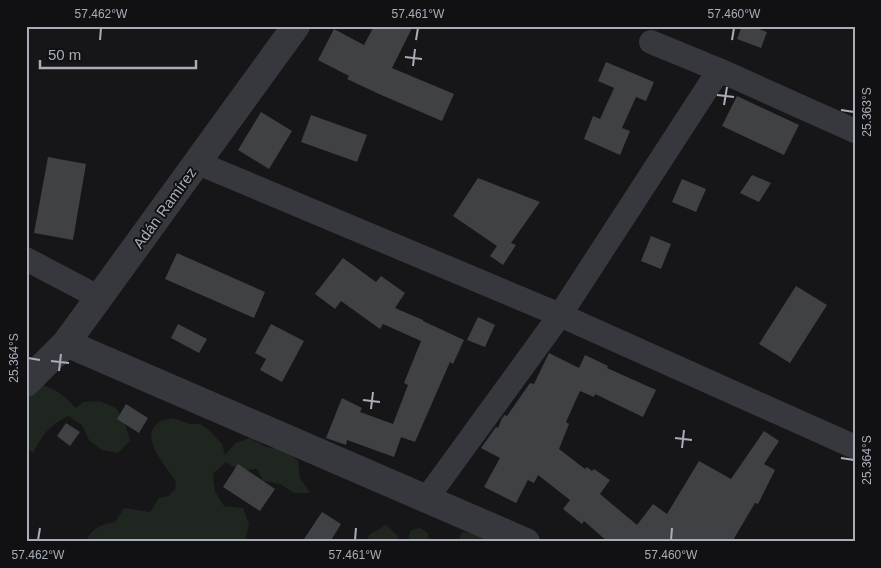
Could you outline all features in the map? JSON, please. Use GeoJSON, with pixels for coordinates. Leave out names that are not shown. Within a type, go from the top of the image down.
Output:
{"type":"FeatureCollection","features":[{"type":"Feature","properties":{"kind":"street","name":"Adán Ramírez"},"geometry":{"type":"LineString","coordinates":[[26,383],[66,343],[296,26]]}},
{"type":"Feature","properties":{"kind":"street"},"geometry":{"type":"LineString","coordinates":[[651,42],[719,70],[855,131]]}},
{"type":"Feature","properties":{"kind":"street"},"geometry":{"type":"LineString","coordinates":[[427,498],[560,315],[719,70]]}},
{"type":"Feature","properties":{"kind":"street"},"geometry":{"type":"LineString","coordinates":[[198,163],[560,315],[855,447]]}},
{"type":"Feature","properties":{"kind":"street"},"geometry":{"type":"LineString","coordinates":[[26,259],[100,298]]}},
{"type":"Feature","properties":{"kind":"street"},"geometry":{"type":"LineString","coordinates":[[66,343],[526,542]]}},
{"type":"Feature","properties":{"kind":"shaded area"},"geometry":{"type":"Polygon","coordinates":[[[31,384],[51,388],[76,408],[83,402],[100,401],[116,408],[125,423],[130,441],[118,453],[102,450],[89,440],[82,425],[68,416],[47,431],[33,453],[26,448],[26,387],[31,384]]]}},
{"type":"Feature","properties":{"kind":"shaded area"},"geometry":{"type":"Polygon","coordinates":[[[173,418],[190,424],[200,424],[210,431],[222,444],[225,455],[235,443],[250,438],[266,447],[285,450],[298,461],[300,478],[310,493],[294,493],[280,484],[263,481],[257,469],[240,471],[226,462],[213,474],[215,491],[224,506],[243,508],[249,524],[245,541],[247,542],[86,542],[91,533],[98,527],[115,522],[124,508],[150,512],[159,498],[168,496],[175,490],[176,482],[156,452],[151,436],[153,429],[158,423],[173,418]]]}},
{"type":"Feature","properties":{"kind":"shaded area"},"geometry":{"type":"Polygon","coordinates":[[[386,525],[399,537],[396,542],[366,542],[370,534],[386,525]]]}},
{"type":"Feature","properties":{"kind":"shaded area"},"geometry":{"type":"Polygon","coordinates":[[[420,528],[428,533],[429,542],[407,542],[411,530],[420,528]]]}},
{"type":"Feature","properties":{"kind":"shaded area"},"geometry":{"type":"Polygon","coordinates":[[[462,532],[480,534],[495,542],[458,542],[462,532]]]}},
{"type":"Feature","properties":{"kind":"building"},"geometry":{"type":"Polygon","coordinates":[[[374,26],[413,26],[392,68],[454,94],[442,121],[347,79],[349,76],[318,60],[334,29],[364,45],[374,26]]]}},
{"type":"Feature","properties":{"kind":"building"},"geometry":{"type":"Polygon","coordinates":[[[742,26],[751,26],[767,32],[761,48],[737,39],[742,26]]]}},
{"type":"Feature","properties":{"kind":"building"},"geometry":{"type":"Polygon","coordinates":[[[606,62],[654,82],[646,101],[636,97],[622,128],[630,131],[620,155],[584,139],[593,116],[600,119],[614,88],[598,81],[606,62]]]}},
{"type":"Feature","properties":{"kind":"building"},"geometry":{"type":"Polygon","coordinates":[[[737,96],[799,125],[784,155],[722,126],[737,96]]]}},
{"type":"Feature","properties":{"kind":"building"},"geometry":{"type":"Polygon","coordinates":[[[261,112],[292,131],[269,169],[238,150],[261,112]]]}},
{"type":"Feature","properties":{"kind":"building"},"geometry":{"type":"Polygon","coordinates":[[[311,115],[367,135],[357,162],[301,142],[311,115]]]}},
{"type":"Feature","properties":{"kind":"building"},"geometry":{"type":"Polygon","coordinates":[[[48,157],[86,164],[73,240],[34,233],[48,157]]]}},
{"type":"Feature","properties":{"kind":"building"},"geometry":{"type":"Polygon","coordinates":[[[752,175],[771,183],[759,202],[740,193],[752,175]]]}},
{"type":"Feature","properties":{"kind":"building"},"geometry":{"type":"Polygon","coordinates":[[[478,178],[540,202],[511,243],[516,245],[503,265],[490,256],[497,246],[453,216],[478,178]]]}},
{"type":"Feature","properties":{"kind":"building"},"geometry":{"type":"Polygon","coordinates":[[[682,179],[706,189],[696,212],[672,202],[682,179]]]}},
{"type":"Feature","properties":{"kind":"building"},"geometry":{"type":"Polygon","coordinates":[[[651,236],[671,244],[661,269],[641,261],[651,236]]]}},
{"type":"Feature","properties":{"kind":"building"},"geometry":{"type":"Polygon","coordinates":[[[177,253],[265,292],[254,318],[165,279],[177,253]]]}},
{"type":"Feature","properties":{"kind":"building"},"geometry":{"type":"Polygon","coordinates":[[[343,258],[376,282],[381,276],[405,293],[395,308],[464,340],[453,364],[450,362],[415,442],[401,437],[394,457],[347,440],[346,445],[326,438],[342,398],[362,408],[360,412],[393,424],[408,385],[404,383],[421,341],[383,324],[380,329],[341,301],[335,309],[315,294],[343,258]]]}},
{"type":"Feature","properties":{"kind":"building"},"geometry":{"type":"Polygon","coordinates":[[[796,286],[827,305],[790,363],[759,344],[796,286]]]}},
{"type":"Feature","properties":{"kind":"building"},"geometry":{"type":"Polygon","coordinates":[[[478,317],[495,325],[485,347],[467,340],[478,317]]]}},
{"type":"Feature","properties":{"kind":"building"},"geometry":{"type":"Polygon","coordinates":[[[178,324],[207,339],[199,353],[171,338],[178,324]]]}},
{"type":"Feature","properties":{"kind":"building"},"geometry":{"type":"Polygon","coordinates":[[[271,324],[304,341],[282,382],[260,370],[266,359],[255,353],[271,324]]]}},
{"type":"Feature","properties":{"kind":"building"},"geometry":{"type":"Polygon","coordinates":[[[549,353],[579,368],[585,355],[608,366],[607,368],[656,390],[643,417],[595,394],[594,397],[580,391],[566,422],[569,424],[559,449],[585,469],[587,467],[592,471],[594,469],[610,480],[600,494],[637,525],[653,504],[667,514],[699,461],[731,479],[764,431],[779,441],[764,464],[775,470],[758,504],[755,503],[732,542],[608,542],[584,521],[582,524],[563,509],[570,500],[538,475],[534,483],[528,480],[516,503],[484,487],[500,458],[481,448],[496,427],[498,428],[502,418],[505,415],[507,416],[530,383],[534,384],[549,353]]]}},
{"type":"Feature","properties":{"kind":"building"},"geometry":{"type":"Polygon","coordinates":[[[126,404],[148,418],[139,433],[117,419],[126,404]]]}},
{"type":"Feature","properties":{"kind":"building"},"geometry":{"type":"Polygon","coordinates":[[[66,423],[80,432],[70,446],[57,436],[66,423]]]}},
{"type":"Feature","properties":{"kind":"building"},"geometry":{"type":"Polygon","coordinates":[[[238,464],[275,489],[260,511],[223,487],[238,464]]]}},
{"type":"Feature","properties":{"kind":"building"},"geometry":{"type":"Polygon","coordinates":[[[322,512],[341,524],[330,542],[302,542],[322,512]]]}}]}
